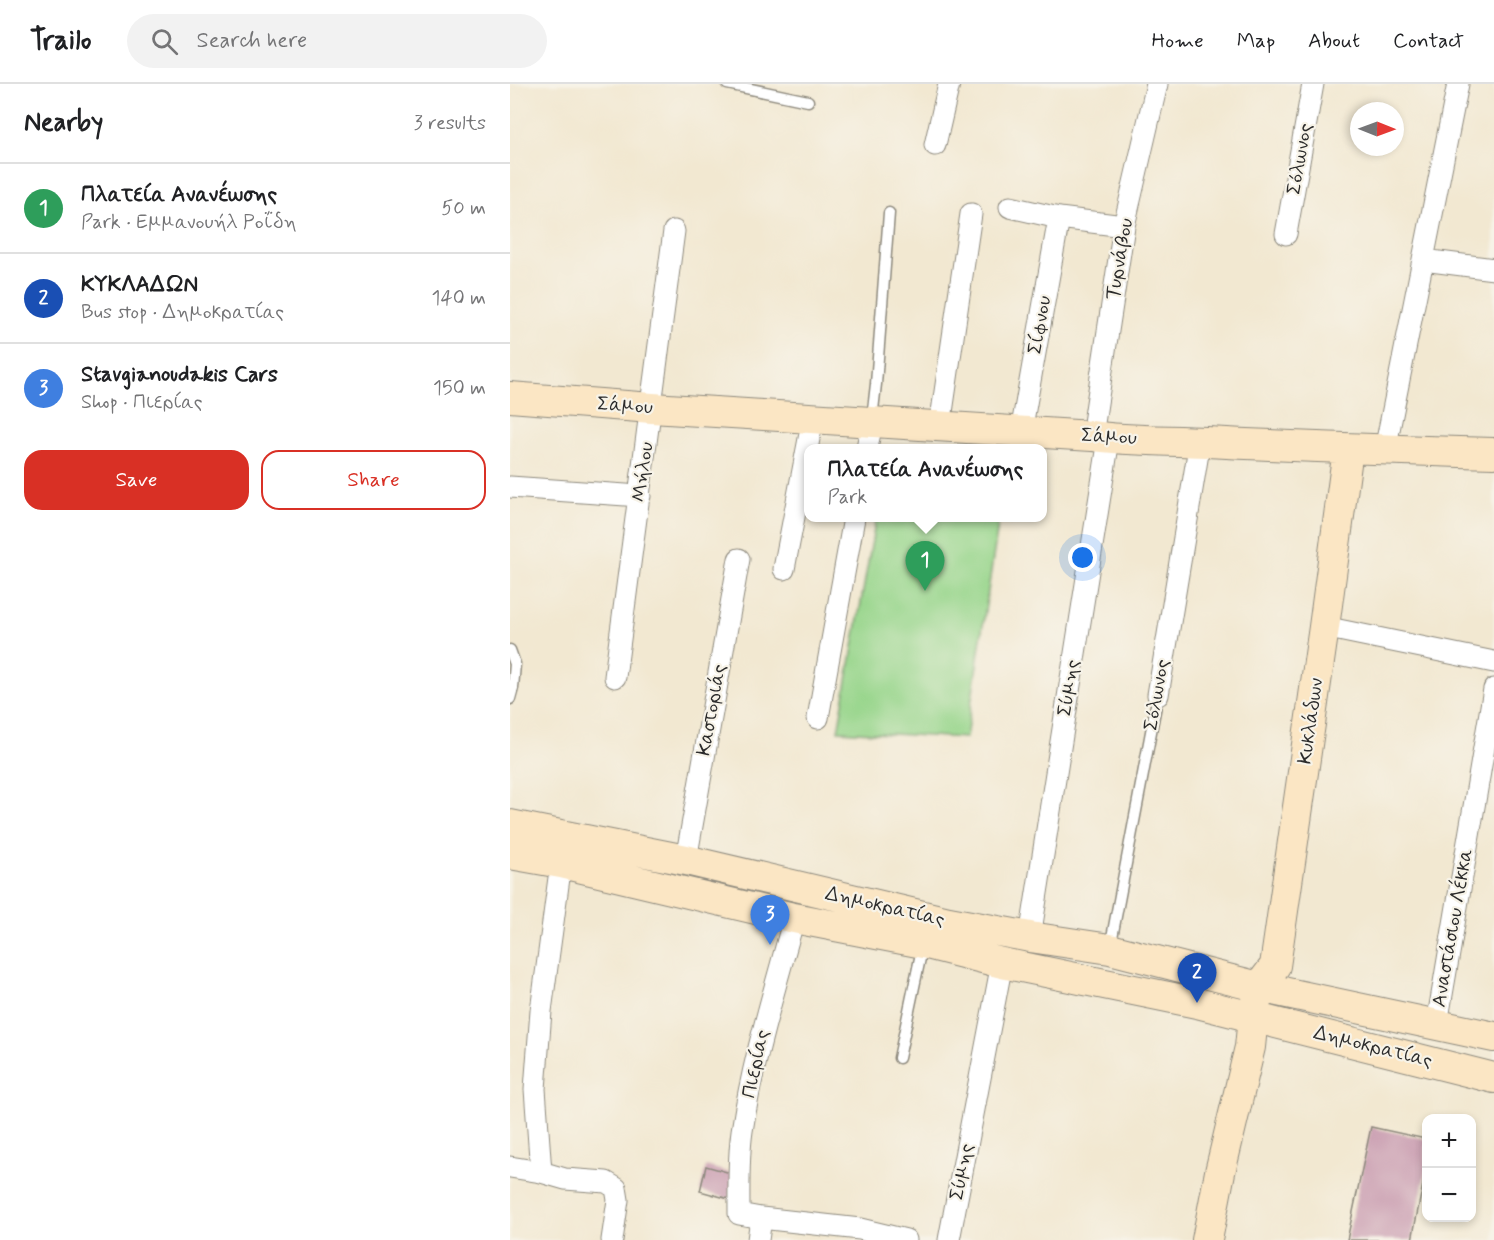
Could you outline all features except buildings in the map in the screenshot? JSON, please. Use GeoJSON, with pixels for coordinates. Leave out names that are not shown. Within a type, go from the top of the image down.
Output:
{"type":"FeatureCollection","features":[{"type":"Feature","properties":{"kind":"main road","name":"Σάμου"},"geometry":{"type":"LineString","coordinates":[[510,397],[813,418],[869,435],[940,426],[1100,437],[1348,449],[1494,453]]}},
{"type":"Feature","properties":{"kind":"main road","name":"Κυκλάδων"},"geometry":{"type":"LineString","coordinates":[[1259,987],[1275,966],[1348,449]]}},
{"type":"Feature","properties":{"kind":"main road","name":"Δημοκρατίας"},"geometry":{"type":"LineString","coordinates":[[510,825],[686,860],[949,922],[1110,949],[1259,987],[1494,1037]]}},
{"type":"Feature","properties":{"kind":"main road","name":"Δημοκρατίας"},"geometry":{"type":"LineString","coordinates":[[510,854],[561,863],[794,918],[923,943],[1002,963],[1197,1003],[1494,1078]]}},
{"type":"Feature","properties":{"kind":"main road"},"geometry":{"type":"LineString","coordinates":[[1207,1240],[1220,1172],[1250,1047],[1259,987]]}},
{"type":"Feature","properties":{"kind":"street"},"geometry":{"type":"LineString","coordinates":[[935,145],[949,84]]}},
{"type":"Feature","properties":{"kind":"street","name":"Τυρνάβου"},"geometry":{"type":"LineString","coordinates":[[1100,437],[1124,226],[1157,84]]}},
{"type":"Feature","properties":{"kind":"street","name":"Σόλωνος"},"geometry":{"type":"LineString","coordinates":[[1286,234],[1313,84]]}},
{"type":"Feature","properties":{"kind":"street"},"geometry":{"type":"LineString","coordinates":[[1386,450],[1458,84]]}},
{"type":"Feature","properties":{"kind":"street"},"geometry":{"type":"LineString","coordinates":[[1011,207],[1059,218],[1124,226]]}},
{"type":"Feature","properties":{"kind":"street"},"geometry":{"type":"LineString","coordinates":[[940,426],[971,214]]}},
{"type":"Feature","properties":{"kind":"street","name":"Σίφνου"},"geometry":{"type":"LineString","coordinates":[[1021,432],[1059,218]]}},
{"type":"Feature","properties":{"kind":"street","name":"Μήλου"},"geometry":{"type":"LineString","coordinates":[[615,677],[674,231]]}},
{"type":"Feature","properties":{"kind":"street"},"geometry":{"type":"LineString","coordinates":[[1423,260],[1494,269]]}},
{"type":"Feature","properties":{"kind":"street"},"geometry":{"type":"LineString","coordinates":[[808,444],[813,418]]}},
{"type":"Feature","properties":{"kind":"street","name":"Σύμης"},"geometry":{"type":"LineString","coordinates":[[1030,937],[1100,437]]}},
{"type":"Feature","properties":{"kind":"street","name":"Σόλωνος"},"geometry":{"type":"LineString","coordinates":[[1158,695],[1200,441]]}},
{"type":"Feature","properties":{"kind":"street"},"geometry":{"type":"LineString","coordinates":[[784,569],[804,465]]}},
{"type":"Feature","properties":{"kind":"street"},"geometry":{"type":"LineString","coordinates":[[510,487],[640,496]]}},
{"type":"Feature","properties":{"kind":"street"},"geometry":{"type":"LineString","coordinates":[[818,718],[853,522]]}},
{"type":"Feature","properties":{"kind":"street","name":"Καστοριάς"},"geometry":{"type":"LineString","coordinates":[[686,860],[739,559]]}},
{"type":"Feature","properties":{"kind":"street"},"geometry":{"type":"LineString","coordinates":[[1324,627],[1494,662]]}},
{"type":"Feature","properties":{"kind":"street","name":"Αναστάσιου Λέκκα"},"geometry":{"type":"LineString","coordinates":[[1437,1024],[1494,689]]}},
{"type":"Feature","properties":{"kind":"street"},"geometry":{"type":"LineString","coordinates":[[541,1172],[536,1089],[541,1011],[561,863]]}},
{"type":"Feature","properties":{"kind":"street","name":"Πιερίας"},"geometry":{"type":"LineString","coordinates":[[761,1218],[739,1214],[742,1132],[757,1051],[794,918]]}},
{"type":"Feature","properties":{"kind":"street","name":"Σύμης"},"geometry":{"type":"LineString","coordinates":[[949,1240],[1002,963]]}},
{"type":"Feature","properties":{"kind":"street"},"geometry":{"type":"LineString","coordinates":[[510,1167],[565,1179],[606,1182],[616,1188],[618,1200],[612,1240]]}},
{"type":"Feature","properties":{"kind":"street"},"geometry":{"type":"LineString","coordinates":[[758,1240],[761,1218],[906,1240]]}},
{"type":"Feature","properties":{"kind":"lane"},"geometry":{"type":"LineString","coordinates":[[727,84],[808,101]]}},
{"type":"Feature","properties":{"kind":"lane"},"geometry":{"type":"LineString","coordinates":[[869,435],[876,384],[889,213]]}},
{"type":"Feature","properties":{"kind":"lane"},"geometry":{"type":"LineString","coordinates":[[510,650],[515,664],[510,699]]}},
{"type":"Feature","properties":{"kind":"lane","name":"Σόλωνος"},"geometry":{"type":"LineString","coordinates":[[1110,949],[1158,695]]}},
{"type":"Feature","properties":{"kind":"lane"},"geometry":{"type":"LineString","coordinates":[[898,1058],[923,943]]}},
{"type":"Feature","properties":{"kind":"green space"},"geometry":{"type":"Polygon","coordinates":[[[875,522],[998,522],[966,738],[838,731],[875,522]]]}},
{"type":"Feature","properties":{"kind":"place","name":"Πλατεία Ανανέωσης"},"geometry":{"type":"Point","coordinates":[925,591]}},
{"type":"Feature","properties":{"kind":"place","name":"Stavgianoudakis Cars"},"geometry":{"type":"Point","coordinates":[770,945]}},
{"type":"Feature","properties":{"kind":"place","name":"ΚΥΚΛΑΔΩΝ"},"geometry":{"type":"Point","coordinates":[1197,1003]}}]}
